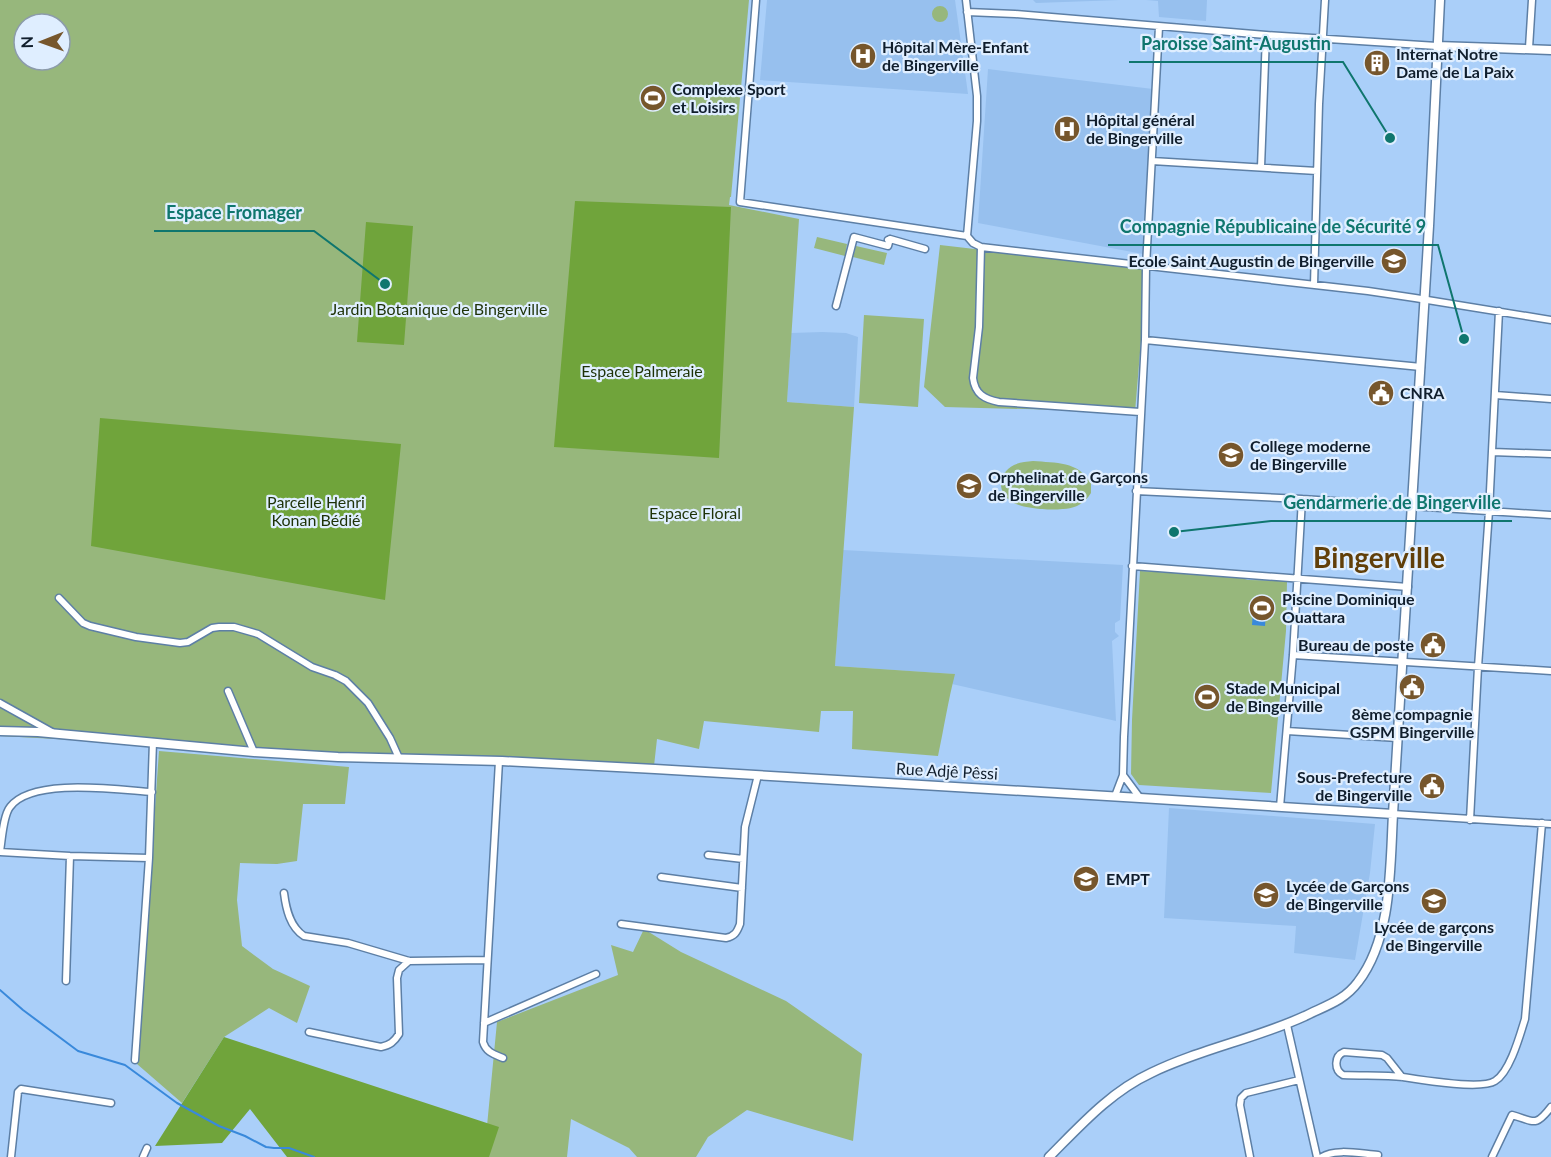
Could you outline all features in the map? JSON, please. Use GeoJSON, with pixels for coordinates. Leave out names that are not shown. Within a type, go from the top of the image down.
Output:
{"type":"FeatureCollection","features":[{"type":"Feature","properties":{"kind":"street"},"geometry":{"type":"LineString","coordinates":[[756,0],[740,202],[967,236],[981,247],[1424,299],[1551,321]]}},
{"type":"Feature","properties":{"kind":"street"},"geometry":{"type":"LineString","coordinates":[[966,0],[977,96],[967,236]]}},
{"type":"Feature","properties":{"kind":"street"},"geometry":{"type":"LineString","coordinates":[[1314,285],[1319,105],[1325,0]]}},
{"type":"Feature","properties":{"kind":"street"},"geometry":{"type":"LineString","coordinates":[[1049,1157],[1104,1103],[1125,1087],[1167,1066],[1287,1024],[1347,995],[1368,967],[1375,951],[1384,921],[1394,814],[1440,0]]}},
{"type":"Feature","properties":{"kind":"street"},"geometry":{"type":"LineString","coordinates":[[1529,48],[1532,0]]}},
{"type":"Feature","properties":{"kind":"street"},"geometry":{"type":"LineString","coordinates":[[967,12],[1323,39],[1551,50]]}},
{"type":"Feature","properties":{"kind":"street"},"geometry":{"type":"LineString","coordinates":[[1115,796],[1123,775],[1159,27]]}},
{"type":"Feature","properties":{"kind":"street"},"geometry":{"type":"LineString","coordinates":[[1261,167],[1266,35]]}},
{"type":"Feature","properties":{"kind":"street"},"geometry":{"type":"LineString","coordinates":[[1152,161],[1317,171]]}},
{"type":"Feature","properties":{"kind":"street"},"geometry":{"type":"LineString","coordinates":[[836,306],[854,237],[888,246],[889,239],[925,249]]}},
{"type":"Feature","properties":{"kind":"street"},"geometry":{"type":"LineString","coordinates":[[981,247],[979,327],[973,378],[977,392],[999,402],[1140,411]]}},
{"type":"Feature","properties":{"kind":"street"},"geometry":{"type":"LineString","coordinates":[[1470,819],[1499,311]]}},
{"type":"Feature","properties":{"kind":"street"},"geometry":{"type":"LineString","coordinates":[[1144,340],[1421,367]]}},
{"type":"Feature","properties":{"kind":"street"},"geometry":{"type":"LineString","coordinates":[[1495,396],[1551,399]]}},
{"type":"Feature","properties":{"kind":"street"},"geometry":{"type":"LineString","coordinates":[[1492,452],[1551,454]]}},
{"type":"Feature","properties":{"kind":"street"},"geometry":{"type":"LineString","coordinates":[[1136,491],[1551,515]]}},
{"type":"Feature","properties":{"kind":"street"},"geometry":{"type":"LineString","coordinates":[[1280,807],[1293,655],[1302,499]]}},
{"type":"Feature","properties":{"kind":"street"},"geometry":{"type":"LineString","coordinates":[[1132,566],[1408,586]]}},
{"type":"Feature","properties":{"kind":"street"},"geometry":{"type":"LineString","coordinates":[[59,598],[83,623],[136,637],[180,643],[188,642],[212,628],[219,627],[234,627],[258,634],[312,668],[346,681],[368,703],[390,738],[399,758]]}},
{"type":"Feature","properties":{"kind":"street"},"geometry":{"type":"LineString","coordinates":[[1293,655],[1551,671]]}},
{"type":"Feature","properties":{"kind":"street"},"geometry":{"type":"LineString","coordinates":[[228,691],[254,752]]}},
{"type":"Feature","properties":{"kind":"street"},"geometry":{"type":"LineString","coordinates":[[0,704],[55,734]]}},
{"type":"Feature","properties":{"kind":"street","name":"Rue Adjê Pêssi"},"geometry":{"type":"LineString","coordinates":[[0,730],[338,758],[499,761],[1394,814]]}},
{"type":"Feature","properties":{"kind":"street"},"geometry":{"type":"LineString","coordinates":[[1287,731],[1398,738]]}},
{"type":"Feature","properties":{"kind":"street"},"geometry":{"type":"LineString","coordinates":[[135,1060],[149,858],[153,742]]}},
{"type":"Feature","properties":{"kind":"street"},"geometry":{"type":"LineString","coordinates":[[499,761],[483,1042],[490,1053],[502,1059]]}},
{"type":"Feature","properties":{"kind":"street"},"geometry":{"type":"LineString","coordinates":[[621,924],[726,938],[732,937],[737,932],[740,924],[745,827],[758,775]]}},
{"type":"Feature","properties":{"kind":"street"},"geometry":{"type":"LineString","coordinates":[[1123,775],[1140,798]]}},
{"type":"Feature","properties":{"kind":"street"},"geometry":{"type":"LineString","coordinates":[[149,858],[0,852],[9,807],[16,801],[34,793],[59,787],[152,792]]}},
{"type":"Feature","properties":{"kind":"street"},"geometry":{"type":"LineString","coordinates":[[1394,814],[1551,824]]}},
{"type":"Feature","properties":{"kind":"street"},"geometry":{"type":"LineString","coordinates":[[1402,1077],[1382,1054],[1344,1052],[1337,1057],[1336,1069],[1343,1075],[1402,1077],[1422,1081],[1483,1084],[1496,1081],[1506,1067],[1525,1019],[1542,824]]}},
{"type":"Feature","properties":{"kind":"street"},"geometry":{"type":"LineString","coordinates":[[708,855],[743,859]]}},
{"type":"Feature","properties":{"kind":"street"},"geometry":{"type":"LineString","coordinates":[[66,981],[70,856]]}},
{"type":"Feature","properties":{"kind":"street"},"geometry":{"type":"LineString","coordinates":[[660,877],[742,888]]}},
{"type":"Feature","properties":{"kind":"street"},"geometry":{"type":"LineString","coordinates":[[284,893],[293,924],[304,936],[348,943],[409,961],[487,960]]}},
{"type":"Feature","properties":{"kind":"street"},"geometry":{"type":"LineString","coordinates":[[309,1032],[381,1047],[394,1041],[399,1034],[397,978],[399,970],[409,961]]}},
{"type":"Feature","properties":{"kind":"street"},"geometry":{"type":"LineString","coordinates":[[484,1023],[596,974]]}},
{"type":"Feature","properties":{"kind":"street"},"geometry":{"type":"LineString","coordinates":[[1287,1024],[1317,1157]]}},
{"type":"Feature","properties":{"kind":"street"},"geometry":{"type":"LineString","coordinates":[[1250,1157],[1240,1105],[1243,1096],[1246,1093],[1299,1080]]}},
{"type":"Feature","properties":{"kind":"street"},"geometry":{"type":"LineString","coordinates":[[11,1157],[18,1092],[21,1089],[111,1103]]}},
{"type":"Feature","properties":{"kind":"street"},"geometry":{"type":"LineString","coordinates":[[1492,1157],[1512,1115],[1533,1122],[1539,1120],[1551,1108]]}},
{"type":"Feature","properties":{"kind":"street"},"geometry":{"type":"LineString","coordinates":[[142,1157],[147,1148]]}},
{"type":"Feature","properties":{"kind":"street"},"geometry":{"type":"LineString","coordinates":[[1322,1157],[1328,1153],[1337,1152],[1378,1155]]}},
{"type":"Feature","properties":{"kind":"shaded area","name":"Hôpital Mère-Enfant de Bingerville"},"geometry":{"type":"Polygon","coordinates":[[[767,0],[955,0],[968,94],[760,80],[767,0]]]}},
{"type":"Feature","properties":{"kind":"shaded area"},"geometry":{"type":"Polygon","coordinates":[[[1033,0],[1120,0],[1036,3],[1033,0]]]}},
{"type":"Feature","properties":{"kind":"shaded area"},"geometry":{"type":"Polygon","coordinates":[[[1146,0],[1207,0],[1206,21],[1159,17],[1158,1],[1146,0]]]}},
{"type":"Feature","properties":{"kind":"shaded area","name":"Hôpital général de Bingerville"},"geometry":{"type":"Polygon","coordinates":[[[988,69],[1153,89],[1143,254],[978,223],[988,69]]]}},
{"type":"Feature","properties":{"kind":"shaded area"},"geometry":{"type":"Polygon","coordinates":[[[791,333],[846,333],[858,337],[854,407],[787,402],[791,333]]]}},
{"type":"Feature","properties":{"kind":"shaded area"},"geometry":{"type":"Polygon","coordinates":[[[843,550],[1123,565],[1120,620],[1115,623],[1115,632],[1119,636],[1112,641],[1116,721],[952,684],[954,674],[835,666],[843,550]]]}},
{"type":"Feature","properties":{"kind":"shaded area","name":"Lycée de Garçons de Bingerville"},"geometry":{"type":"Polygon","coordinates":[[[1169,808],[1375,824],[1370,873],[1355,960],[1294,953],[1296,926],[1164,918],[1169,808]]]}},
{"type":"Feature","properties":{"kind":"green space","name":"Jardin Botanique de Bingerville"},"geometry":{"type":"Polygon","coordinates":[[[0,0],[749,0],[729,205],[799,219],[787,402],[854,407],[835,666],[955,674],[938,756],[852,749],[853,711],[821,711],[819,732],[704,721],[699,749],[657,739],[654,766],[502,763],[0,736],[0,0]]]}},
{"type":"Feature","properties":{"kind":"green space"},"geometry":{"type":"Polygon","coordinates":[[[940,6],[948,14],[940,22],[932,14],[940,6]]]}},
{"type":"Feature","properties":{"kind":"green space","name":"Espace Palmeraie"},"geometry":{"type":"Polygon","coordinates":[[[575,201],[731,207],[719,458],[554,447],[575,201]]]}},
{"type":"Feature","properties":{"kind":"green space"},"geometry":{"type":"Polygon","coordinates":[[[366,222],[413,226],[404,345],[357,342],[366,222]]]}},
{"type":"Feature","properties":{"kind":"green space"},"geometry":{"type":"Polygon","coordinates":[[[817,237],[847,244],[845,256],[814,248],[817,237]]]}},
{"type":"Feature","properties":{"kind":"green space"},"geometry":{"type":"Polygon","coordinates":[[[940,245],[1147,269],[1135,412],[945,407],[924,387],[940,245]]]}},
{"type":"Feature","properties":{"kind":"green space"},"geometry":{"type":"Polygon","coordinates":[[[856,246],[887,253],[884,265],[853,257],[856,246]]]}},
{"type":"Feature","properties":{"kind":"green space"},"geometry":{"type":"Polygon","coordinates":[[[864,315],[924,319],[918,407],[859,403],[864,315]]]}},
{"type":"Feature","properties":{"kind":"green space","name":"Parcelle Henri Konan Bédié"},"geometry":{"type":"Polygon","coordinates":[[[100,418],[401,444],[385,600],[91,546],[100,418]]]}},
{"type":"Feature","properties":{"kind":"green space"},"geometry":{"type":"Polygon","coordinates":[[[1033,461],[1066,464],[1073,467],[1086,476],[1091,483],[1091,493],[1079,505],[1063,509],[1035,508],[1012,502],[1003,493],[1002,478],[1014,465],[1033,461]]]}},
{"type":"Feature","properties":{"kind":"green space","name":"Stade Municipal de Bingerville"},"geometry":{"type":"Polygon","coordinates":[[[1140,571],[1287,581],[1286,631],[1271,793],[1139,785],[1131,774],[1140,571]]]}},
{"type":"Feature","properties":{"kind":"green space"},"geometry":{"type":"Polygon","coordinates":[[[159,751],[349,767],[345,804],[303,804],[297,861],[277,864],[240,863],[237,900],[242,946],[273,969],[310,986],[297,1023],[269,1008],[224,1037],[182,1103],[137,1064],[159,751]]]}},
{"type":"Feature","properties":{"kind":"green space"},"geometry":{"type":"Polygon","coordinates":[[[644,929],[681,952],[786,1001],[862,1054],[853,1141],[747,1110],[708,1137],[696,1157],[637,1157],[629,1148],[571,1119],[567,1157],[484,1157],[497,1022],[618,975],[611,945],[633,952],[644,929]]]}},
{"type":"Feature","properties":{"kind":"green space"},"geometry":{"type":"Polygon","coordinates":[[[224,1037],[499,1127],[489,1157],[287,1157],[250,1109],[222,1143],[155,1146],[224,1037]]]}},
{"type":"Feature","properties":{"kind":"water"},"geometry":{"type":"Polygon","coordinates":[[[1254,599],[1267,599],[1265,626],[1252,625],[1254,599]]]}},
{"type":"Feature","properties":{"kind":"waterway"},"geometry":{"type":"LineString","coordinates":[[0,990],[78,1051],[125,1065],[177,1103],[219,1126],[266,1147],[289,1148],[314,1157]]}},
{"type":"Feature","properties":{"kind":"place","name":"Hôpital Mère-Enfant de Bingerville"},"geometry":{"type":"Point","coordinates":[863,56]}},
{"type":"Feature","properties":{"kind":"place","name":"Internat Notre Dame de La Paix"},"geometry":{"type":"Point","coordinates":[1377,63]}},
{"type":"Feature","properties":{"kind":"place","name":"Complexe Sport et Loisirs"},"geometry":{"type":"Point","coordinates":[653,98]}},
{"type":"Feature","properties":{"kind":"place","name":"Hôpital général de Bingerville"},"geometry":{"type":"Point","coordinates":[1067,129]}},
{"type":"Feature","properties":{"kind":"place","name":"Paroisse Saint-Augustin"},"geometry":{"type":"Point","coordinates":[1390,138]}},
{"type":"Feature","properties":{"kind":"place","name":"Ecole Saint Augustin de Bingerville"},"geometry":{"type":"Point","coordinates":[1394,261]}},
{"type":"Feature","properties":{"kind":"place","name":"Espace Fromager"},"geometry":{"type":"Point","coordinates":[385,284]}},
{"type":"Feature","properties":{"kind":"place","name":"Compagnie Républicaine de Sécurité 9"},"geometry":{"type":"Point","coordinates":[1464,339]}},
{"type":"Feature","properties":{"kind":"place","name":"CNRA"},"geometry":{"type":"Point","coordinates":[1381,393]}},
{"type":"Feature","properties":{"kind":"place","name":"College moderne de Bingerville"},"geometry":{"type":"Point","coordinates":[1231,455]}},
{"type":"Feature","properties":{"kind":"place","name":"Orphelinat de Garçons de Bingerville"},"geometry":{"type":"Point","coordinates":[969,486]}},
{"type":"Feature","properties":{"kind":"place","name":"Gendarmerie de Bingerville"},"geometry":{"type":"Point","coordinates":[1174,532]}},
{"type":"Feature","properties":{"kind":"place","name":"Piscine Dominique Ouattara"},"geometry":{"type":"Point","coordinates":[1262,608]}},
{"type":"Feature","properties":{"kind":"place","name":"Bureau de poste"},"geometry":{"type":"Point","coordinates":[1433,645]}},
{"type":"Feature","properties":{"kind":"place","name":"8ème compagnie GSPM Bingerville"},"geometry":{"type":"Point","coordinates":[1412,687]}},
{"type":"Feature","properties":{"kind":"place","name":"Stade Municipal de Bingerville"},"geometry":{"type":"Point","coordinates":[1207,697]}},
{"type":"Feature","properties":{"kind":"place","name":"Sous-Prefecture de Bingerville"},"geometry":{"type":"Point","coordinates":[1432,786]}},
{"type":"Feature","properties":{"kind":"place","name":"EMPT"},"geometry":{"type":"Point","coordinates":[1086,879]}},
{"type":"Feature","properties":{"kind":"place","name":"Lycée de Garçons de Bingerville"},"geometry":{"type":"Point","coordinates":[1266,895]}},
{"type":"Feature","properties":{"kind":"place","name":"Lycée de garçons de Bingerville"},"geometry":{"type":"Point","coordinates":[1434,901]}},
{"type":"Feature","properties":{"kind":"district","name":"Bingerville"},"geometry":{"type":"Point","coordinates":[1379,558]}},
{"type":"Feature","properties":{"kind":"park label","name":"Espace Floral"},"geometry":{"type":"Point","coordinates":[695,513]}}]}
